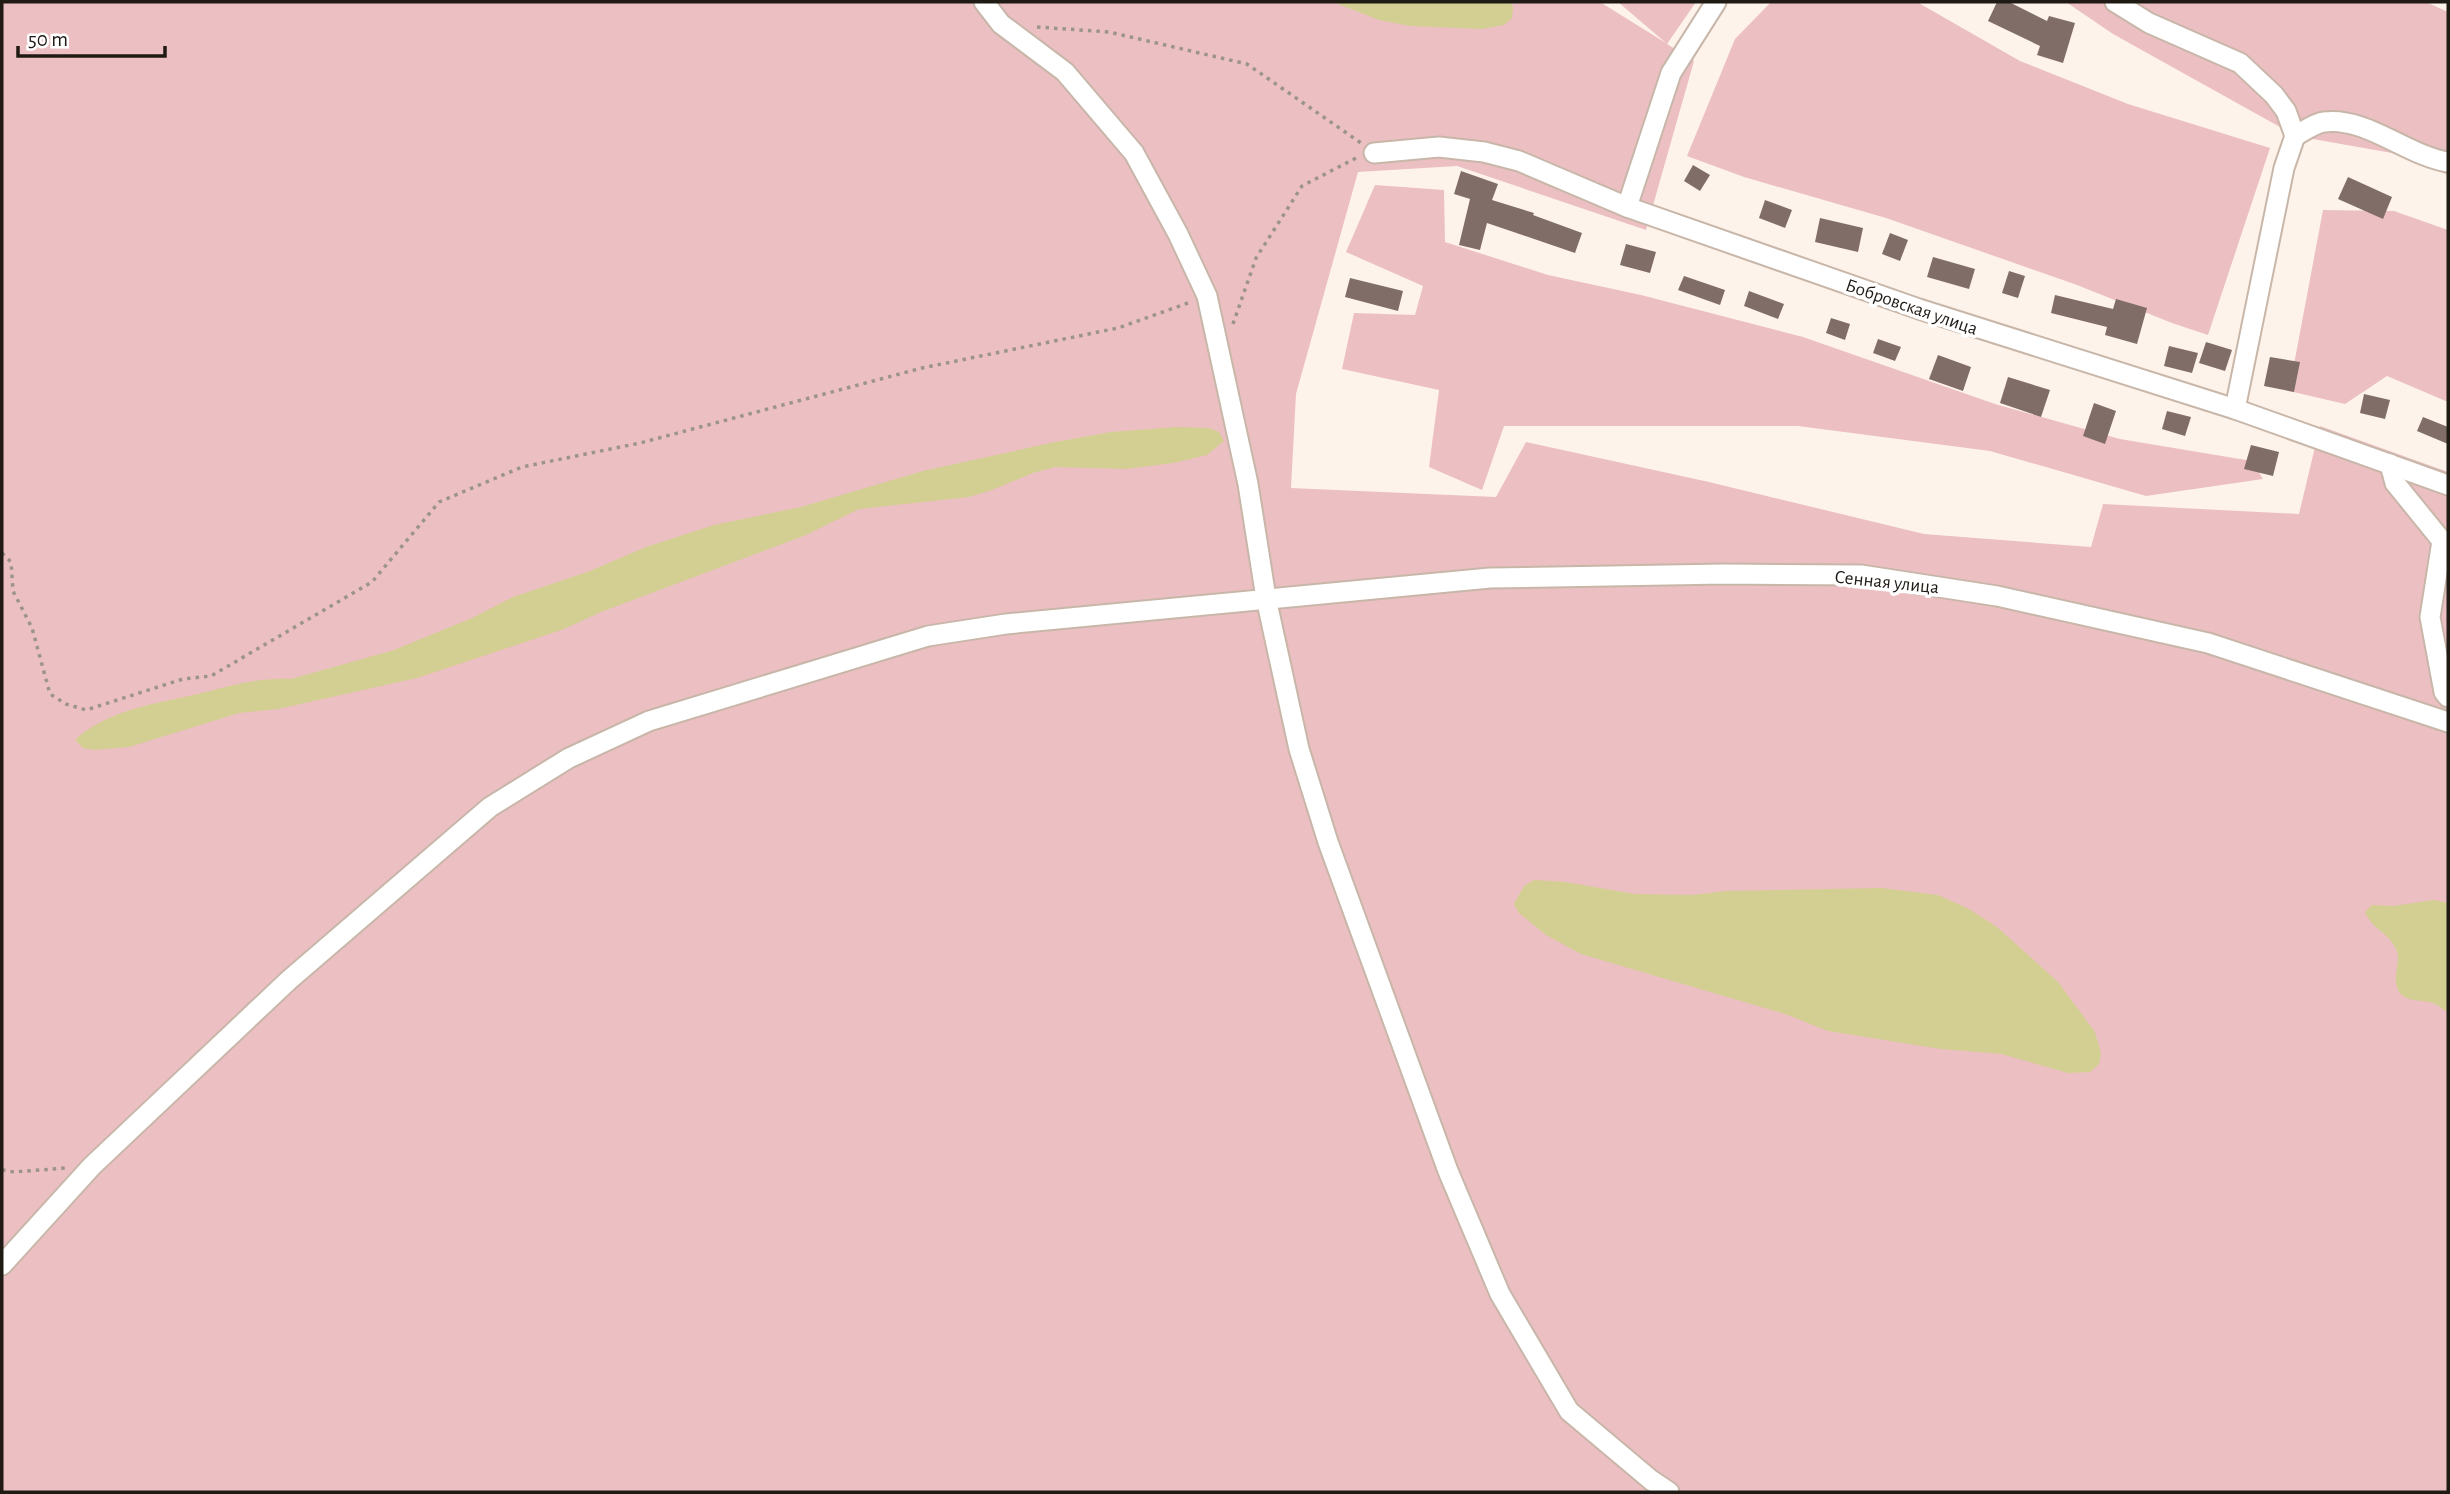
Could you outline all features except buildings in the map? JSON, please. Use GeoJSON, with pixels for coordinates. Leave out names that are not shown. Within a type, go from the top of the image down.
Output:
{"type":"FeatureCollection","features":[{"type":"Feature","properties":{"kind":"street"},"geometry":{"type":"LineString","coordinates":[[984,2],[1001,24],[1065,72],[1135,153],[1207,296],[1248,484],[1266,598],[1299,749],[1328,842],[1448,1171],[1500,1294],[1569,1411],[1669,1492]]}},
{"type":"Feature","properties":{"kind":"street"},"geometry":{"type":"LineString","coordinates":[[1627,207],[1671,73],[1716,2]]}},
{"type":"Feature","properties":{"kind":"street"},"geometry":{"type":"LineString","coordinates":[[2115,2],[2149,23],[2240,63],[2274,95],[2286,111],[2295,135],[2284,168],[2235,409]]}},
{"type":"Feature","properties":{"kind":"street"},"geometry":{"type":"LineString","coordinates":[[2295,135],[2322,122],[2343,122],[2431,159],[2448,162]]}},
{"type":"Feature","properties":{"kind":"street","name":"Бобровская улица"},"geometry":{"type":"LineString","coordinates":[[1374,153],[1439,147],[1484,152],[1519,160],[1627,207],[1919,310],[2235,409],[2448,485]]}},
{"type":"Feature","properties":{"kind":"street"},"geometry":{"type":"LineString","coordinates":[[2390,464],[2395,483],[2442,541],[2430,617],[2444,692],[2448,697]]}},
{"type":"Feature","properties":{"kind":"street","name":"Сенная улица"},"geometry":{"type":"LineString","coordinates":[[2,1265],[92,1166],[289,980],[490,807],[569,758],[649,721],[928,636],[1006,624],[1490,578],[1724,574],[1861,575],[1997,596],[2208,643],[2448,722]]}},
{"type":"Feature","properties":{"kind":"path"},"geometry":{"type":"LineString","coordinates":[[1001,24],[1109,32],[1247,64],[1374,153]]}},
{"type":"Feature","properties":{"kind":"path"},"geometry":{"type":"LineString","coordinates":[[1220,359],[1256,258],[1302,186],[1353,159],[1374,153]]}},
{"type":"Feature","properties":{"kind":"path"},"geometry":{"type":"LineString","coordinates":[[2,553],[12,562],[13,591],[32,628],[50,694],[66,704],[86,710],[183,679],[211,676],[372,582],[439,502],[522,467],[640,443],[922,368],[1118,328],[1207,296]]}},
{"type":"Feature","properties":{"kind":"path"},"geometry":{"type":"LineString","coordinates":[[2,1170],[14,1172],[92,1166]]}},
{"type":"Feature","properties":{"kind":"shaded area"},"geometry":{"type":"Polygon","coordinates":[[[2,2],[1600,2],[1666,43],[1618,2],[1696,2],[1667,44],[1694,61],[1646,230],[1457,166],[1358,172],[1296,394],[1291,488],[1496,497],[1526,442],[1709,482],[1924,534],[2091,547],[2103,504],[2299,514],[2320,426],[2448,472],[2448,640],[2444,649],[2448,651],[2448,1492],[2,1492],[2,2]]]}},
{"type":"Feature","properties":{"kind":"shaded area"},"geometry":{"type":"Polygon","coordinates":[[[1333,2],[1511,2],[1513,7],[1512,18],[1504,25],[1482,29],[1410,26],[1379,20],[1333,2]]]}},
{"type":"Feature","properties":{"kind":"shaded area"},"geometry":{"type":"Polygon","coordinates":[[[1771,2],[1917,2],[2020,61],[2128,104],[2270,148],[2208,335],[2077,285],[1886,218],[1744,177],[1687,156],[1735,39],[1771,2]]]}},
{"type":"Feature","properties":{"kind":"shaded area"},"geometry":{"type":"Polygon","coordinates":[[[2066,2],[2426,2],[2448,12],[2448,175],[2392,153],[2296,136],[2113,34],[2066,2]]]}},
{"type":"Feature","properties":{"kind":"shaded area"},"geometry":{"type":"Polygon","coordinates":[[[1375,185],[1444,190],[1445,242],[1548,275],[1641,295],[1803,337],[1995,404],[2120,439],[2252,461],[2263,479],[2146,496],[1990,451],[1798,426],[1504,426],[1482,490],[1429,467],[1439,390],[1342,369],[1354,313],[1415,315],[1423,286],[1346,252],[1375,185]]]}},
{"type":"Feature","properties":{"kind":"shaded area"},"geometry":{"type":"Polygon","coordinates":[[[2323,210],[2394,211],[2448,230],[2448,402],[2387,376],[2345,404],[2289,391],[2323,210]]]}},
{"type":"Feature","properties":{"kind":"shaded area"},"geometry":{"type":"Polygon","coordinates":[[[1177,427],[1209,428],[1219,432],[1224,441],[1207,455],[1173,463],[1126,469],[1055,467],[969,497],[859,509],[806,535],[601,612],[564,629],[417,678],[278,709],[239,713],[129,747],[94,750],[83,748],[75,740],[104,721],[137,708],[248,682],[291,679],[394,650],[472,618],[513,597],[590,571],[646,547],[714,525],[801,507],[923,471],[1055,442],[1111,432],[1177,427]]]}},
{"type":"Feature","properties":{"kind":"shaded area"},"geometry":{"type":"Polygon","coordinates":[[[1534,880],[1565,882],[1635,894],[1692,895],[1726,891],[1882,888],[1938,895],[1969,909],[1997,927],[2058,982],[2095,1032],[2101,1053],[2099,1064],[2090,1072],[2068,1073],[2001,1054],[1941,1049],[1828,1031],[1785,1014],[1581,954],[1546,935],[1519,913],[1514,904],[1524,886],[1534,880]]]}},
{"type":"Feature","properties":{"kind":"shaded area"},"geometry":{"type":"Polygon","coordinates":[[[2434,900],[2448,903],[2448,1012],[2429,1002],[2408,998],[2400,993],[2396,982],[2396,949],[2365,912],[2372,905],[2393,906],[2434,900]]]}}]}
